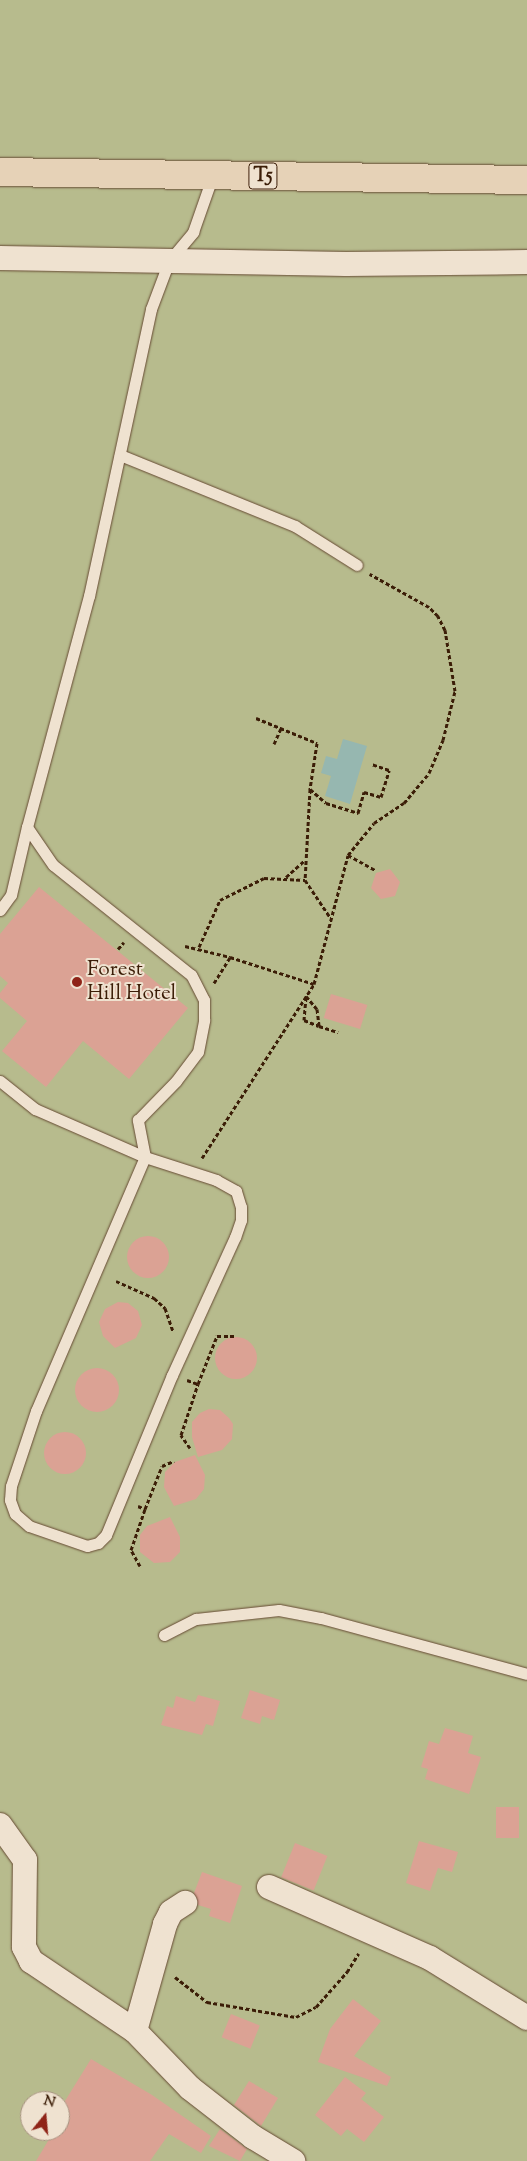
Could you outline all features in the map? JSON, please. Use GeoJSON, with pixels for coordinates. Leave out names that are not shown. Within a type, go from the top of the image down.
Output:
{"type":"FeatureCollection","features":[{"type":"Feature","properties":{"kind":"highway","name":"T5"},"geometry":{"type":"LineString","coordinates":[[0,172],[527,180]]}},
{"type":"Feature","properties":{"kind":"street"},"geometry":{"type":"LineString","coordinates":[[0,258],[346,264],[527,262]]}},
{"type":"Feature","properties":{"kind":"street"},"geometry":{"type":"LineString","coordinates":[[0,1825],[25,1860],[24,1947],[27,1957],[135,2031],[190,2088],[252,2137],[293,2161]]}},
{"type":"Feature","properties":{"kind":"street"},"geometry":{"type":"LineString","coordinates":[[269,1887],[430,1958],[527,2018]]}},
{"type":"Feature","properties":{"kind":"street"},"geometry":{"type":"LineString","coordinates":[[135,2031],[154,1957],[171,1912],[185,1903]]}},
{"type":"Feature","properties":{"kind":"lane"},"geometry":{"type":"LineString","coordinates":[[0,910],[11,895],[27,827],[80,632],[151,309],[169,260],[193,232],[213,176]]}},
{"type":"Feature","properties":{"kind":"lane"},"geometry":{"type":"LineString","coordinates":[[120,455],[296,526],[357,565]]}},
{"type":"Feature","properties":{"kind":"lane"},"geometry":{"type":"LineString","coordinates":[[0,1080],[35,1109],[145,1157],[236,1191],[242,1220],[172,1375],[106,1534],[98,1544],[87,1546],[59,1538],[29,1526],[15,1514],[10,1500],[14,1467],[82,1300],[145,1157],[138,1120],[176,1081],[198,1052],[204,1020],[204,1000],[191,974],[53,865],[27,827]]}},
{"type":"Feature","properties":{"kind":"lane"},"geometry":{"type":"LineString","coordinates":[[164,1635],[196,1619],[279,1610],[321,1618],[527,1674]]}},
{"type":"Feature","properties":{"kind":"path"},"geometry":{"type":"LineString","coordinates":[[192,1173],[314,984],[348,855],[374,823],[404,803],[428,772],[443,740],[455,691],[445,630],[438,616],[429,607],[382,583],[357,565]]}},
{"type":"Feature","properties":{"kind":"path"},"geometry":{"type":"LineString","coordinates":[[256,718],[317,743],[310,789],[305,880],[331,917]]}},
{"type":"Feature","properties":{"kind":"path"},"geometry":{"type":"LineString","coordinates":[[274,744],[281,728]]}},
{"type":"Feature","properties":{"kind":"path"},"geometry":{"type":"LineString","coordinates":[[310,789],[326,803],[358,813],[364,792],[381,797],[389,770],[372,764]]}},
{"type":"Feature","properties":{"kind":"path"},"geometry":{"type":"LineString","coordinates":[[348,855],[375,870]]}},
{"type":"Feature","properties":{"kind":"path"},"geometry":{"type":"LineString","coordinates":[[285,878],[306,859]]}},
{"type":"Feature","properties":{"kind":"path"},"geometry":{"type":"LineString","coordinates":[[199,947],[220,900],[264,878],[305,880]]}},
{"type":"Feature","properties":{"kind":"path"},"geometry":{"type":"LineString","coordinates":[[154,943],[199,947],[314,984]]}},
{"type":"Feature","properties":{"kind":"path"},"geometry":{"type":"LineString","coordinates":[[204,1000],[230,958]]}},
{"type":"Feature","properties":{"kind":"path"},"geometry":{"type":"LineString","coordinates":[[306,996],[304,1020],[338,1032]]}},
{"type":"Feature","properties":{"kind":"path"},"geometry":{"type":"LineString","coordinates":[[306,996],[317,1008],[319,1026]]}},
{"type":"Feature","properties":{"kind":"path"},"geometry":{"type":"LineString","coordinates":[[116,1280],[154,1298],[165,1308],[173,1333],[188,1340]]}},
{"type":"Feature","properties":{"kind":"path"},"geometry":{"type":"LineString","coordinates":[[190,1448],[181,1435],[217,1336],[236,1336]]}},
{"type":"Feature","properties":{"kind":"path"},"geometry":{"type":"LineString","coordinates":[[172,1375],[198,1384]]}},
{"type":"Feature","properties":{"kind":"path"},"geometry":{"type":"LineString","coordinates":[[156,1484],[162,1466],[174,1461]]}},
{"type":"Feature","properties":{"kind":"path"},"geometry":{"type":"LineString","coordinates":[[140,1566],[131,1550],[145,1509]]}},
{"type":"Feature","properties":{"kind":"path"},"geometry":{"type":"LineString","coordinates":[[154,1957],[193,1995],[206,2002],[296,2017],[316,2007],[332,1990],[372,1932]]}},
{"type":"Feature","properties":{"kind":"green space"},"geometry":{"type":"Polygon","coordinates":[[[0,0],[527,0],[527,2161],[0,2161],[0,0]]]}},
{"type":"Feature","properties":{"kind":"water"},"geometry":{"type":"Polygon","coordinates":[[[343,739],[367,746],[350,804],[325,796],[331,776],[321,773],[326,756],[337,759],[343,739]]]}},
{"type":"Feature","properties":{"kind":"building"},"geometry":{"type":"Polygon","coordinates":[[[390,869],[400,882],[395,896],[381,899],[371,888],[376,873],[390,869]]]}},
{"type":"Feature","properties":{"kind":"building"},"geometry":{"type":"Polygon","coordinates":[[[39,887],[188,1008],[129,1079],[83,1041],[46,1087],[2,1051],[27,1021],[0,998],[0,993],[8,983],[0,976],[0,934],[39,887]]]}},
{"type":"Feature","properties":{"kind":"building"},"geometry":{"type":"Polygon","coordinates":[[[331,994],[367,1005],[360,1029],[324,1018],[331,994]]]}},
{"type":"Feature","properties":{"kind":"building"},"geometry":{"type":"Polygon","coordinates":[[[152,1236],[160,1239],[166,1245],[169,1257],[166,1269],[160,1275],[144,1278],[136,1275],[130,1269],[127,1253],[130,1245],[136,1239],[152,1236]]]}},
{"type":"Feature","properties":{"kind":"building"},"geometry":{"type":"Polygon","coordinates":[[[118,1302],[128,1303],[138,1311],[142,1325],[136,1338],[115,1348],[103,1336],[99,1322],[105,1309],[118,1302]]]}},
{"type":"Feature","properties":{"kind":"building"},"geometry":{"type":"Polygon","coordinates":[[[240,1337],[248,1340],[254,1346],[257,1358],[254,1370],[248,1376],[232,1379],[224,1376],[218,1370],[215,1354],[218,1346],[224,1340],[240,1337]]]}},
{"type":"Feature","properties":{"kind":"building"},"geometry":{"type":"Polygon","coordinates":[[[97,1368],[109,1372],[115,1378],[119,1390],[115,1402],[109,1408],[97,1412],[85,1408],[79,1402],[75,1390],[79,1378],[85,1372],[97,1368]]]}},
{"type":"Feature","properties":{"kind":"building"},"geometry":{"type":"Polygon","coordinates":[[[209,1409],[220,1410],[229,1418],[233,1424],[232,1439],[222,1450],[198,1457],[192,1437],[192,1422],[200,1413],[209,1409]]]}},
{"type":"Feature","properties":{"kind":"building"},"geometry":{"type":"Polygon","coordinates":[[[69,1432],[77,1435],[83,1441],[86,1453],[83,1465],[77,1471],[61,1474],[53,1471],[47,1465],[44,1449],[47,1441],[53,1435],[69,1432]]]}},
{"type":"Feature","properties":{"kind":"building"},"geometry":{"type":"Polygon","coordinates":[[[195,1455],[205,1475],[204,1489],[196,1499],[174,1506],[164,1487],[165,1472],[175,1462],[195,1455]]]}},
{"type":"Feature","properties":{"kind":"building"},"geometry":{"type":"Polygon","coordinates":[[[170,1517],[180,1537],[180,1552],[170,1562],[154,1563],[140,1552],[140,1535],[147,1526],[170,1517]]]}},
{"type":"Feature","properties":{"kind":"building"},"geometry":{"type":"Polygon","coordinates":[[[250,1690],[280,1700],[274,1720],[262,1716],[260,1724],[241,1718],[250,1690]]]}},
{"type":"Feature","properties":{"kind":"building"},"geometry":{"type":"Polygon","coordinates":[[[198,1695],[220,1701],[213,1726],[206,1724],[202,1735],[161,1725],[167,1706],[173,1708],[176,1696],[195,1702],[198,1695]]]}},
{"type":"Feature","properties":{"kind":"building"},"geometry":{"type":"Polygon","coordinates":[[[445,1728],[473,1736],[468,1753],[481,1757],[469,1794],[425,1779],[428,1769],[421,1767],[429,1741],[439,1744],[445,1728]]]}},
{"type":"Feature","properties":{"kind":"building"},"geometry":{"type":"Polygon","coordinates":[[[496,1807],[519,1807],[519,1838],[496,1838],[496,1807]]]}},
{"type":"Feature","properties":{"kind":"building"},"geometry":{"type":"Polygon","coordinates":[[[419,1841],[458,1852],[452,1872],[438,1868],[430,1891],[406,1883],[419,1841]]]}},
{"type":"Feature","properties":{"kind":"building"},"geometry":{"type":"Polygon","coordinates":[[[295,1843],[327,1856],[314,1890],[281,1877],[295,1843]]]}},
{"type":"Feature","properties":{"kind":"building"},"geometry":{"type":"Polygon","coordinates":[[[202,1872],[242,1886],[230,1923],[209,1916],[211,1909],[198,1905],[194,1893],[202,1872]]]}},
{"type":"Feature","properties":{"kind":"building"},"geometry":{"type":"Polygon","coordinates":[[[353,1999],[381,2021],[354,2056],[391,2077],[387,2086],[318,2062],[330,2029],[353,1999]]]}},
{"type":"Feature","properties":{"kind":"building"},"geometry":{"type":"Polygon","coordinates":[[[231,2014],[260,2026],[250,2049],[222,2037],[231,2014]]]}},
{"type":"Feature","properties":{"kind":"building"},"geometry":{"type":"Polygon","coordinates":[[[91,2059],[152,2095],[211,2136],[201,2153],[169,2134],[150,2161],[36,2161],[48,2141],[70,2141],[70,2093],[91,2059]]]}},
{"type":"Feature","properties":{"kind":"building"},"geometry":{"type":"Polygon","coordinates":[[[345,2077],[366,2093],[361,2099],[384,2117],[364,2142],[347,2129],[341,2136],[315,2115],[345,2077]]]}},
{"type":"Feature","properties":{"kind":"building"},"geometry":{"type":"Polygon","coordinates":[[[249,2081],[278,2098],[261,2126],[234,2105],[249,2081]]]}},
{"type":"Feature","properties":{"kind":"building"},"geometry":{"type":"Polygon","coordinates":[[[220,2129],[247,2149],[240,2161],[209,2146],[220,2129]]]}},
{"type":"Feature","properties":{"kind":"place","name":"Forest Hill Hotel"},"geometry":{"type":"Point","coordinates":[77,982]}}]}
